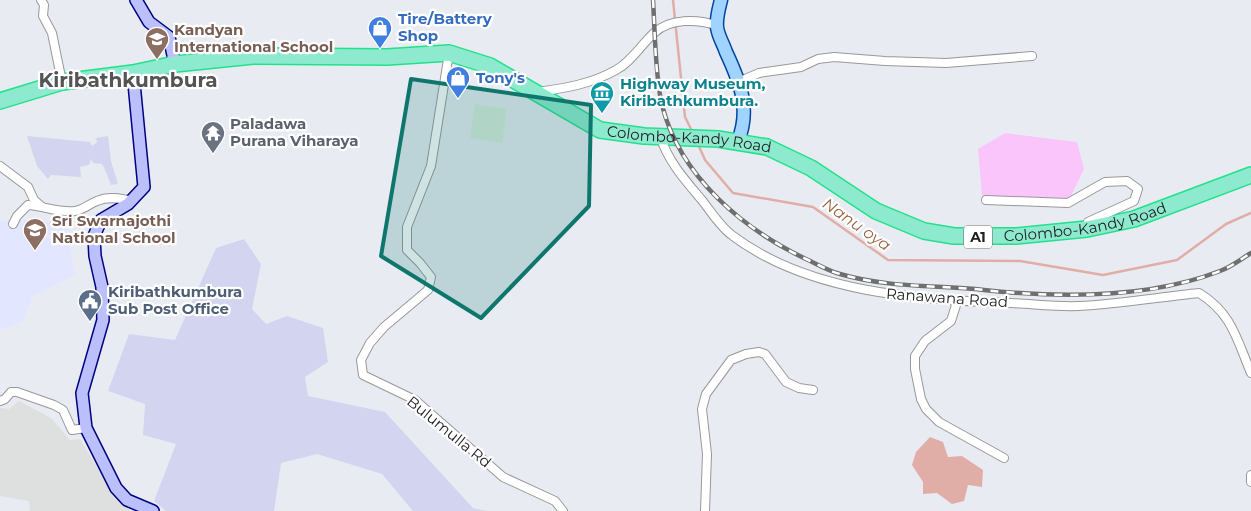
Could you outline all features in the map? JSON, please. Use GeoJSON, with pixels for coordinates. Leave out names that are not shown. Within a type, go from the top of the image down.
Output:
{"type":"FeatureCollection","features":[{"type":"Feature","properties":{"kind":"highway","name":"Colombo-Kandy Road"},"geometry":{"type":"LineString","coordinates":[[0,102],[62,82],[133,73],[175,64],[254,56],[387,57],[449,53],[490,66],[538,92],[600,130],[738,141],[767,147],[811,168],[876,211],[924,231],[954,236],[990,237],[1087,229],[1134,219],[1251,175]]}},
{"type":"Feature","properties":{"kind":"main road"},"geometry":{"type":"LineString","coordinates":[[136,0],[149,22],[169,36],[175,64]]}},
{"type":"Feature","properties":{"kind":"main road"},"geometry":{"type":"LineString","coordinates":[[721,0],[716,25],[719,37],[738,82],[745,117],[738,141]]}},
{"type":"Feature","properties":{"kind":"main road"},"geometry":{"type":"LineString","coordinates":[[133,73],[144,187],[126,205],[102,220],[94,236],[95,256],[102,288],[103,320],[82,393],[86,428],[116,488],[127,500],[153,511]]}},
{"type":"Feature","properties":{"kind":"street"},"geometry":{"type":"LineString","coordinates":[[43,3],[43,16],[52,33],[62,82]]}},
{"type":"Feature","properties":{"kind":"street"},"geometry":{"type":"LineString","coordinates":[[538,92],[583,86],[618,70],[655,32],[671,24],[702,20],[716,25]]}},
{"type":"Feature","properties":{"kind":"street","name":"Bulumulla Rd"},"geometry":{"type":"LineString","coordinates":[[449,53],[431,166],[407,226],[407,250],[431,278],[428,290],[384,327],[370,342],[361,360],[363,375],[414,400],[504,477],[555,501],[563,511]]}},
{"type":"Feature","properties":{"kind":"street"},"geometry":{"type":"LineString","coordinates":[[738,82],[759,73],[801,67],[818,59],[834,57],[885,62],[946,63],[1032,56]]}},
{"type":"Feature","properties":{"kind":"street","name":"Ranawana Road"},"geometry":{"type":"LineString","coordinates":[[660,136],[664,150],[676,169],[731,235],[761,254],[784,265],[884,294],[958,302],[1079,306],[1199,293],[1215,303],[1229,319],[1251,373]]}},
{"type":"Feature","properties":{"kind":"street"},"geometry":{"type":"LineString","coordinates":[[0,166],[28,187],[34,200],[41,206]]}},
{"type":"Feature","properties":{"kind":"street"},"geometry":{"type":"LineString","coordinates":[[986,200],[1068,203],[1105,182],[1127,181],[1138,189],[1134,201],[1092,222],[1035,234]]}},
{"type":"Feature","properties":{"kind":"street"},"geometry":{"type":"LineString","coordinates":[[13,224],[17,216],[28,206],[41,206],[58,212],[78,211],[98,200],[116,198],[126,205]]}},
{"type":"Feature","properties":{"kind":"street"},"geometry":{"type":"LineString","coordinates":[[958,302],[951,321],[925,340],[915,356],[914,369],[921,399],[926,409],[939,422],[1004,458]]}},
{"type":"Feature","properties":{"kind":"street"},"geometry":{"type":"LineString","coordinates":[[705,511],[707,454],[702,409],[706,394],[731,360],[746,354],[759,352],[765,354],[786,382],[798,388],[813,390]]}},
{"type":"Feature","properties":{"kind":"street"},"geometry":{"type":"LineString","coordinates":[[0,401],[5,399],[11,392],[17,392],[63,410],[72,430],[86,428]]}},
{"type":"Feature","properties":{"kind":"street"},"geometry":{"type":"LineString","coordinates":[[1251,475],[1251,482]]}},
{"type":"Feature","properties":{"kind":"highlighted area"},"geometry":{"type":"Polygon","coordinates":[[[411,79],[591,105],[589,206],[481,318],[381,256],[411,79]]]}},
{"type":"Feature","properties":{"kind":"shaded area"},"geometry":{"type":"Polygon","coordinates":[[[475,104],[507,109],[502,143],[470,138],[475,104]]]}},
{"type":"Feature","properties":{"kind":"shaded area"},"geometry":{"type":"Polygon","coordinates":[[[1005,133],[1077,142],[1084,169],[1069,200],[982,196],[978,149],[1005,133]]]}},
{"type":"Feature","properties":{"kind":"shaded area"},"geometry":{"type":"Polygon","coordinates":[[[27,136],[90,142],[92,146],[97,142],[96,138],[108,136],[111,161],[118,184],[111,185],[102,164],[93,163],[91,159],[89,165],[80,167],[81,177],[51,175],[48,179],[37,166],[27,136]]]}},
{"type":"Feature","properties":{"kind":"shaded area","name":"Sri Swarnajothi National School"},"geometry":{"type":"Polygon","coordinates":[[[37,219],[66,226],[75,275],[32,297],[23,322],[0,330],[0,221],[37,219]]]}},
{"type":"Feature","properties":{"kind":"shaded area"},"geometry":{"type":"Polygon","coordinates":[[[244,239],[261,264],[252,309],[266,324],[287,316],[323,328],[328,362],[305,377],[308,396],[385,412],[473,508],[486,511],[413,511],[382,474],[317,454],[281,463],[274,511],[166,511],[154,501],[176,444],[143,435],[145,404],[108,391],[129,334],[175,340],[216,248],[244,239]]]}},
{"type":"Feature","properties":{"kind":"shaded area"},"geometry":{"type":"Polygon","coordinates":[[[19,401],[51,418],[70,440],[80,439],[113,494],[131,511],[30,511],[29,501],[0,496],[0,408],[9,409],[19,401]]]}},
{"type":"Feature","properties":{"kind":"shaded area"},"geometry":{"type":"Polygon","coordinates":[[[930,437],[943,442],[948,457],[962,456],[983,470],[982,487],[968,485],[964,501],[952,504],[937,493],[923,494],[923,482],[912,465],[916,452],[930,437]]]}},
{"type":"Feature","properties":{"kind":"waterway","name":"Nanu oya"},"geometry":{"type":"LineString","coordinates":[[673,0],[685,117],[693,133]]}},
{"type":"Feature","properties":{"kind":"waterway","name":"Nanu oya"},"geometry":{"type":"LineString","coordinates":[[698,144],[705,160],[733,193],[813,207],[888,260],[1020,261],[1103,275],[1177,260],[1226,224],[1251,213]]}},
{"type":"Feature","properties":{"kind":"railway"},"geometry":{"type":"LineString","coordinates":[[653,0],[657,67],[662,105],[671,131],[683,155],[699,178],[738,217],[784,248],[832,271],[858,279],[894,284],[1013,293],[1104,294],[1164,287],[1192,280],[1224,269],[1251,253]]}},
{"type":"Feature","properties":{"kind":"place","name":"Tire/Battery Shop"},"geometry":{"type":"Point","coordinates":[380,49]}},
{"type":"Feature","properties":{"kind":"place","name":"Kandyan International School"},"geometry":{"type":"Point","coordinates":[157,60]}},
{"type":"Feature","properties":{"kind":"place","name":"Tony's"},"geometry":{"type":"Point","coordinates":[458,99]}},
{"type":"Feature","properties":{"kind":"place","name":"Highway Museum, Kiribathkumbura."},"geometry":{"type":"Point","coordinates":[602,114]}},
{"type":"Feature","properties":{"kind":"place","name":"Paladawa Purana Viharaya"},"geometry":{"type":"Point","coordinates":[213,154]}},
{"type":"Feature","properties":{"kind":"place","name":"Sri Swarnajothi National School"},"geometry":{"type":"Point","coordinates":[35,251]}},
{"type":"Feature","properties":{"kind":"place","name":"Kiribathkumbura Sub Post Office"},"geometry":{"type":"Point","coordinates":[90,322]}},
{"type":"Feature","properties":{"kind":"district","name":"Kiribathkumbura"},"geometry":{"type":"Point","coordinates":[128,80]}}]}
